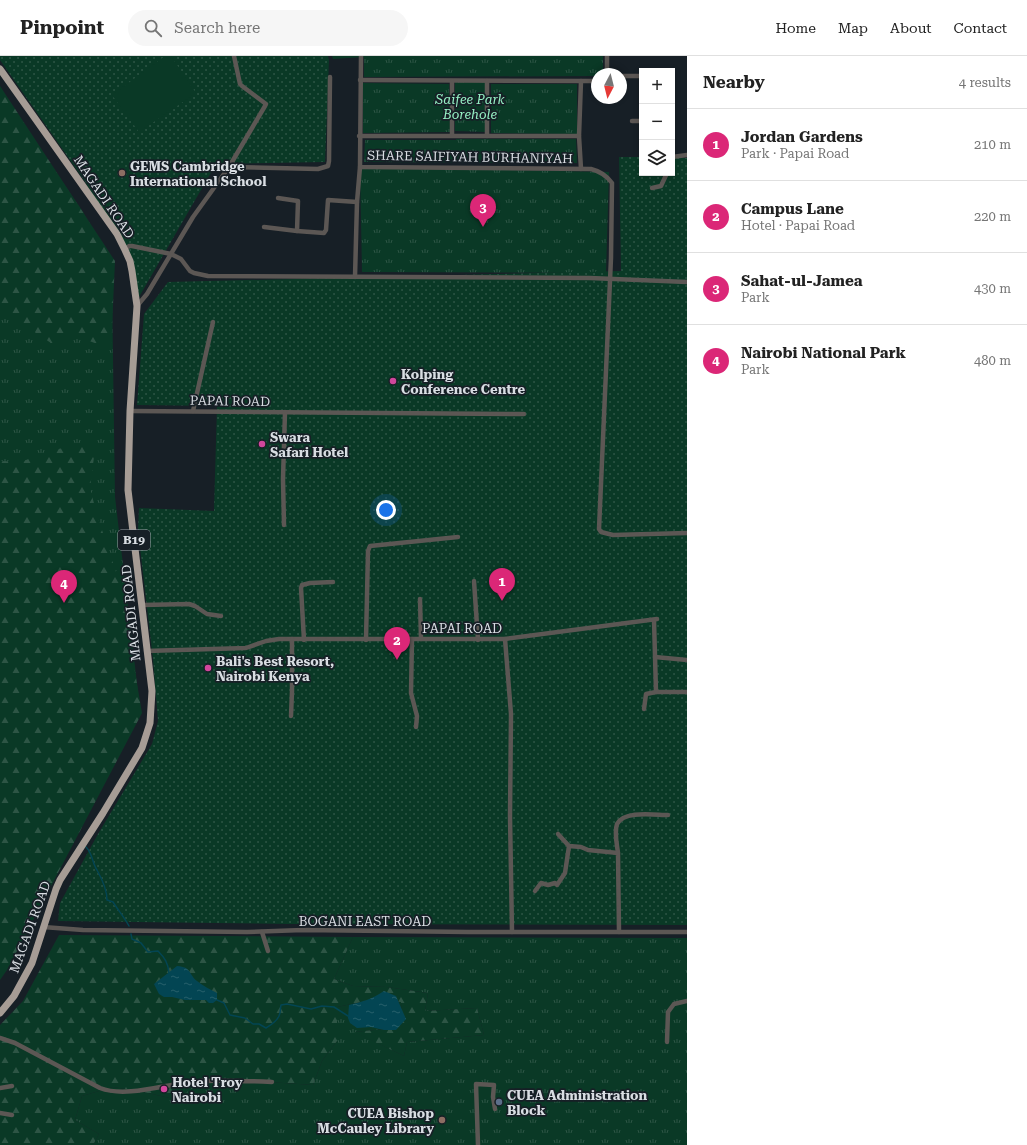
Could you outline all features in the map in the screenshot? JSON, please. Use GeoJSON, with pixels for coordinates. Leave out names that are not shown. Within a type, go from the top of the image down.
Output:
{"type":"FeatureCollection","features":[{"type":"Feature","properties":{"kind":"highway","name":"MAGADI ROAD"},"geometry":{"type":"LineString","coordinates":[[0,69],[117,234],[125,250],[132,271],[137,306],[130,411],[128,490],[152,691],[150,723],[146,740],[136,760],[60,880],[43,927],[37,949],[25,978],[14,996],[0,1013]]}},
{"type":"Feature","properties":{"kind":"street"},"geometry":{"type":"LineString","coordinates":[[137,306],[148,294],[193,217],[229,167],[263,112],[266,104],[242,86],[234,56]]}},
{"type":"Feature","properties":{"kind":"street","name":"SHARE SAIFIYAH BURHANIYAH"},"geometry":{"type":"LineString","coordinates":[[355,277],[357,202],[360,167],[359,136],[361,56]]}},
{"type":"Feature","properties":{"kind":"street"},"geometry":{"type":"LineString","coordinates":[[607,56],[607,68]]}},
{"type":"Feature","properties":{"kind":"street"},"geometry":{"type":"LineString","coordinates":[[627,76],[639,76]]}},
{"type":"Feature","properties":{"kind":"street"},"geometry":{"type":"LineString","coordinates":[[229,167],[318,169],[328,166],[330,161],[330,77]]}},
{"type":"Feature","properties":{"kind":"street"},"geometry":{"type":"LineString","coordinates":[[360,80],[591,81]]}},
{"type":"Feature","properties":{"kind":"street"},"geometry":{"type":"LineString","coordinates":[[452,81],[452,135]]}},
{"type":"Feature","properties":{"kind":"street"},"geometry":{"type":"LineString","coordinates":[[487,81],[487,136]]}},
{"type":"Feature","properties":{"kind":"street"},"geometry":{"type":"LineString","coordinates":[[581,81],[581,169]]}},
{"type":"Feature","properties":{"kind":"street"},"geometry":{"type":"LineString","coordinates":[[632,120],[639,121]]}},
{"type":"Feature","properties":{"kind":"street"},"geometry":{"type":"LineString","coordinates":[[359,136],[580,136]]}},
{"type":"Feature","properties":{"kind":"street"},"geometry":{"type":"LineString","coordinates":[[675,157],[687,155]]}},
{"type":"Feature","properties":{"kind":"street","name":"SHARE SAIFIYAH BURHANIYAH"},"geometry":{"type":"LineString","coordinates":[[360,167],[596,170],[610,179],[612,183],[610,278]]}},
{"type":"Feature","properties":{"kind":"street"},"geometry":{"type":"LineString","coordinates":[[652,188],[661,186],[665,176]]}},
{"type":"Feature","properties":{"kind":"street"},"geometry":{"type":"LineString","coordinates":[[278,198],[298,200],[297,231]]}},
{"type":"Feature","properties":{"kind":"street"},"geometry":{"type":"LineString","coordinates":[[264,228],[322,234],[324,233],[328,200],[357,202]]}},
{"type":"Feature","properties":{"kind":"street"},"geometry":{"type":"LineString","coordinates":[[125,250],[129,246],[132,246],[171,254],[181,259],[190,271],[208,276],[610,278],[687,282]]}},
{"type":"Feature","properties":{"kind":"street"},"geometry":{"type":"LineString","coordinates":[[610,278],[599,529],[601,532],[613,535],[687,534]]}},
{"type":"Feature","properties":{"kind":"street"},"geometry":{"type":"LineString","coordinates":[[193,411],[213,322]]}},
{"type":"Feature","properties":{"kind":"street","name":"PAPAI ROAD"},"geometry":{"type":"LineString","coordinates":[[130,411],[524,414]]}},
{"type":"Feature","properties":{"kind":"street"},"geometry":{"type":"LineString","coordinates":[[284,525],[283,479],[285,412]]}},
{"type":"Feature","properties":{"kind":"street"},"geometry":{"type":"LineString","coordinates":[[366,640],[368,551],[370,546],[458,537]]}},
{"type":"Feature","properties":{"kind":"street"},"geometry":{"type":"LineString","coordinates":[[474,581],[478,640]]}},
{"type":"Feature","properties":{"kind":"street"},"geometry":{"type":"LineString","coordinates":[[304,640],[302,585],[310,583],[333,582]]}},
{"type":"Feature","properties":{"kind":"street"},"geometry":{"type":"LineString","coordinates":[[420,599],[421,639]]}},
{"type":"Feature","properties":{"kind":"street"},"geometry":{"type":"LineString","coordinates":[[142,605],[189,604],[207,614],[221,616]]}},
{"type":"Feature","properties":{"kind":"street","name":"PAPAI ROAD"},"geometry":{"type":"LineString","coordinates":[[146,650],[246,648],[274,640],[292,639],[505,639],[656,620],[655,657]]}},
{"type":"Feature","properties":{"kind":"street"},"geometry":{"type":"LineString","coordinates":[[291,716],[292,639]]}},
{"type":"Feature","properties":{"kind":"street"},"geometry":{"type":"LineString","coordinates":[[412,639],[411,693],[417,716],[416,727]]}},
{"type":"Feature","properties":{"kind":"street"},"geometry":{"type":"LineString","coordinates":[[505,639],[511,714],[510,816],[512,932]]}},
{"type":"Feature","properties":{"kind":"street"},"geometry":{"type":"LineString","coordinates":[[656,692],[655,657],[687,660]]}},
{"type":"Feature","properties":{"kind":"street"},"geometry":{"type":"LineString","coordinates":[[644,709],[645,695],[656,692],[687,692]]}},
{"type":"Feature","properties":{"kind":"street"},"geometry":{"type":"LineString","coordinates":[[619,932],[618,853],[616,829],[619,822],[627,816],[636,814],[668,815]]}},
{"type":"Feature","properties":{"kind":"street"},"geometry":{"type":"LineString","coordinates":[[558,834],[569,846],[581,847],[588,850],[618,853]]}},
{"type":"Feature","properties":{"kind":"street"},"geometry":{"type":"LineString","coordinates":[[535,891],[541,883],[548,885],[555,883],[558,885],[565,873],[569,846]]}},
{"type":"Feature","properties":{"kind":"street","name":"BOGANI EAST ROAD"},"geometry":{"type":"LineString","coordinates":[[43,927],[83,930],[262,932],[303,930],[687,932]]}},
{"type":"Feature","properties":{"kind":"street"},"geometry":{"type":"LineString","coordinates":[[262,932],[268,951]]}},
{"type":"Feature","properties":{"kind":"street"},"geometry":{"type":"LineString","coordinates":[[667,1042],[668,1012],[674,1004],[687,1001]]}},
{"type":"Feature","properties":{"kind":"street"},"geometry":{"type":"LineString","coordinates":[[0,1038],[15,1043],[100,1088],[114,1092],[200,1081],[272,1082]]}},
{"type":"Feature","properties":{"kind":"street"},"geometry":{"type":"LineString","coordinates":[[478,1145],[476,1084],[494,1085],[492,1097],[495,1109]]}},
{"type":"Feature","properties":{"kind":"street"},"geometry":{"type":"LineString","coordinates":[[0,1088],[12,1086]]}},
{"type":"Feature","properties":{"kind":"street"},"geometry":{"type":"LineString","coordinates":[[0,1113],[12,1115]]}},
{"type":"Feature","properties":{"kind":"green space"},"geometry":{"type":"Polygon","coordinates":[[[0,56],[328,56],[325,162],[216,164],[139,297],[133,259],[84,180],[0,60],[0,56]]]}},
{"type":"Feature","properties":{"kind":"green space"},"geometry":{"type":"Polygon","coordinates":[[[165,56],[171,56],[196,93],[139,132],[112,95],[165,56]]]}},
{"type":"Feature","properties":{"kind":"green space"},"geometry":{"type":"Polygon","coordinates":[[[332,56],[603,56],[603,68],[591,68],[591,76],[364,77],[364,57],[333,59],[332,56]]]}},
{"type":"Feature","properties":{"kind":"green space","name":"Saifee Park Borehole"},"geometry":{"type":"Polygon","coordinates":[[[455,82],[486,82],[486,132],[455,131],[455,82]]]}},
{"type":"Feature","properties":{"kind":"green space"},"geometry":{"type":"Polygon","coordinates":[[[363,83],[449,84],[450,132],[363,133],[363,83]]]}},
{"type":"Feature","properties":{"kind":"green space"},"geometry":{"type":"Polygon","coordinates":[[[491,84],[577,84],[577,134],[491,133],[491,84]]]}},
{"type":"Feature","properties":{"kind":"green space"},"geometry":{"type":"Polygon","coordinates":[[[0,86],[115,261],[111,349],[73,335],[57,347],[0,309],[0,86]]]}},
{"type":"Feature","properties":{"kind":"green space"},"geometry":{"type":"Polygon","coordinates":[[[0,90],[83,212],[109,265],[112,290],[115,497],[140,709],[0,948],[0,90]]]}},
{"type":"Feature","properties":{"kind":"green space"},"geometry":{"type":"Polygon","coordinates":[[[576,139],[577,163],[364,162],[365,140],[576,139]]]}},
{"type":"Feature","properties":{"kind":"green space"},"geometry":{"type":"Polygon","coordinates":[[[619,157],[639,157],[639,176],[675,176],[675,158],[687,158],[687,925],[290,924],[58,921],[60,903],[98,834],[152,744],[158,721],[153,659],[138,530],[139,508],[214,511],[217,406],[137,405],[144,314],[168,282],[621,271],[619,157]]]}},
{"type":"Feature","properties":{"kind":"green space"},"geometry":{"type":"Polygon","coordinates":[[[360,167],[609,172],[606,273],[362,272],[360,167]]]}},
{"type":"Feature","properties":{"kind":"green space"},"geometry":{"type":"Polygon","coordinates":[[[75,445],[95,449],[90,488],[97,515],[120,584],[142,713],[7,970],[0,980],[0,461],[21,462],[46,452],[75,445]]]}},
{"type":"Feature","properties":{"kind":"green space"},"geometry":{"type":"Polygon","coordinates":[[[59,935],[353,937],[334,979],[353,986],[387,987],[428,993],[425,1011],[477,1008],[484,1035],[407,1042],[404,1056],[354,1032],[385,1029],[402,1023],[401,1002],[371,1000],[337,1007],[337,1041],[322,1061],[313,1085],[211,1078],[174,1099],[113,1087],[82,1096],[75,1120],[99,1134],[93,1145],[0,1145],[0,1025],[23,1001],[59,935]]]}},
{"type":"Feature","properties":{"kind":"green space"},"geometry":{"type":"Polygon","coordinates":[[[353,937],[687,938],[687,1145],[93,1145],[99,1134],[75,1120],[82,1096],[113,1087],[174,1099],[211,1078],[313,1085],[322,1061],[337,1041],[337,1007],[371,1000],[401,1002],[402,1023],[385,1029],[355,1032],[404,1056],[407,1042],[484,1035],[477,1008],[425,1011],[428,993],[387,987],[353,986],[334,979],[353,937]]]}},
{"type":"Feature","properties":{"kind":"water"},"geometry":{"type":"Polygon","coordinates":[[[177,966],[188,969],[197,981],[217,993],[217,1000],[213,1003],[209,1003],[206,1000],[185,1000],[164,997],[159,994],[154,984],[177,966]]]}},
{"type":"Feature","properties":{"kind":"water"},"geometry":{"type":"Polygon","coordinates":[[[384,991],[396,996],[406,1019],[396,1030],[384,1030],[371,1027],[357,1028],[350,1023],[348,1018],[349,1005],[367,1000],[384,991]]]}},
{"type":"Feature","properties":{"kind":"waterway"},"geometry":{"type":"LineString","coordinates":[[86,847],[104,884],[107,900],[113,902],[129,926]]}},
{"type":"Feature","properties":{"kind":"waterway"},"geometry":{"type":"LineString","coordinates":[[131,934],[132,939],[141,943],[148,952],[158,951],[163,956],[168,966],[169,973]]}},
{"type":"Feature","properties":{"kind":"waterway"},"geometry":{"type":"LineString","coordinates":[[217,1000],[224,1003],[230,1015],[245,1018],[253,1024],[259,1024],[266,1028],[274,1023],[278,1018],[281,1005],[287,1004],[311,1009],[322,1006],[334,1007],[348,1016]]}},
{"type":"Feature","properties":{"kind":"place","name":"GEMS Cambridge International School"},"geometry":{"type":"Point","coordinates":[122,173]}},
{"type":"Feature","properties":{"kind":"place","name":"Sahat-ul-Jamea"},"geometry":{"type":"Point","coordinates":[483,227]}},
{"type":"Feature","properties":{"kind":"place","name":"Kolping Conference Centre"},"geometry":{"type":"Point","coordinates":[393,381]}},
{"type":"Feature","properties":{"kind":"place","name":"Swara Safari Hotel"},"geometry":{"type":"Point","coordinates":[262,444]}},
{"type":"Feature","properties":{"kind":"place","name":"Jordan Gardens"},"geometry":{"type":"Point","coordinates":[502,601]}},
{"type":"Feature","properties":{"kind":"place","name":"Nairobi National Park"},"geometry":{"type":"Point","coordinates":[64,603]}},
{"type":"Feature","properties":{"kind":"place","name":"Campus Lane"},"geometry":{"type":"Point","coordinates":[397,660]}},
{"type":"Feature","properties":{"kind":"place","name":"Bali's Best Resort, Nairobi Kenya"},"geometry":{"type":"Point","coordinates":[208,668]}},
{"type":"Feature","properties":{"kind":"place","name":"Hotel Troy Nairobi"},"geometry":{"type":"Point","coordinates":[164,1089]}},
{"type":"Feature","properties":{"kind":"place","name":"CUEA Administration Block"},"geometry":{"type":"Point","coordinates":[499,1102]}},
{"type":"Feature","properties":{"kind":"place","name":"CUEA Bishop McCauley Library"},"geometry":{"type":"Point","coordinates":[442,1120]}}]}
